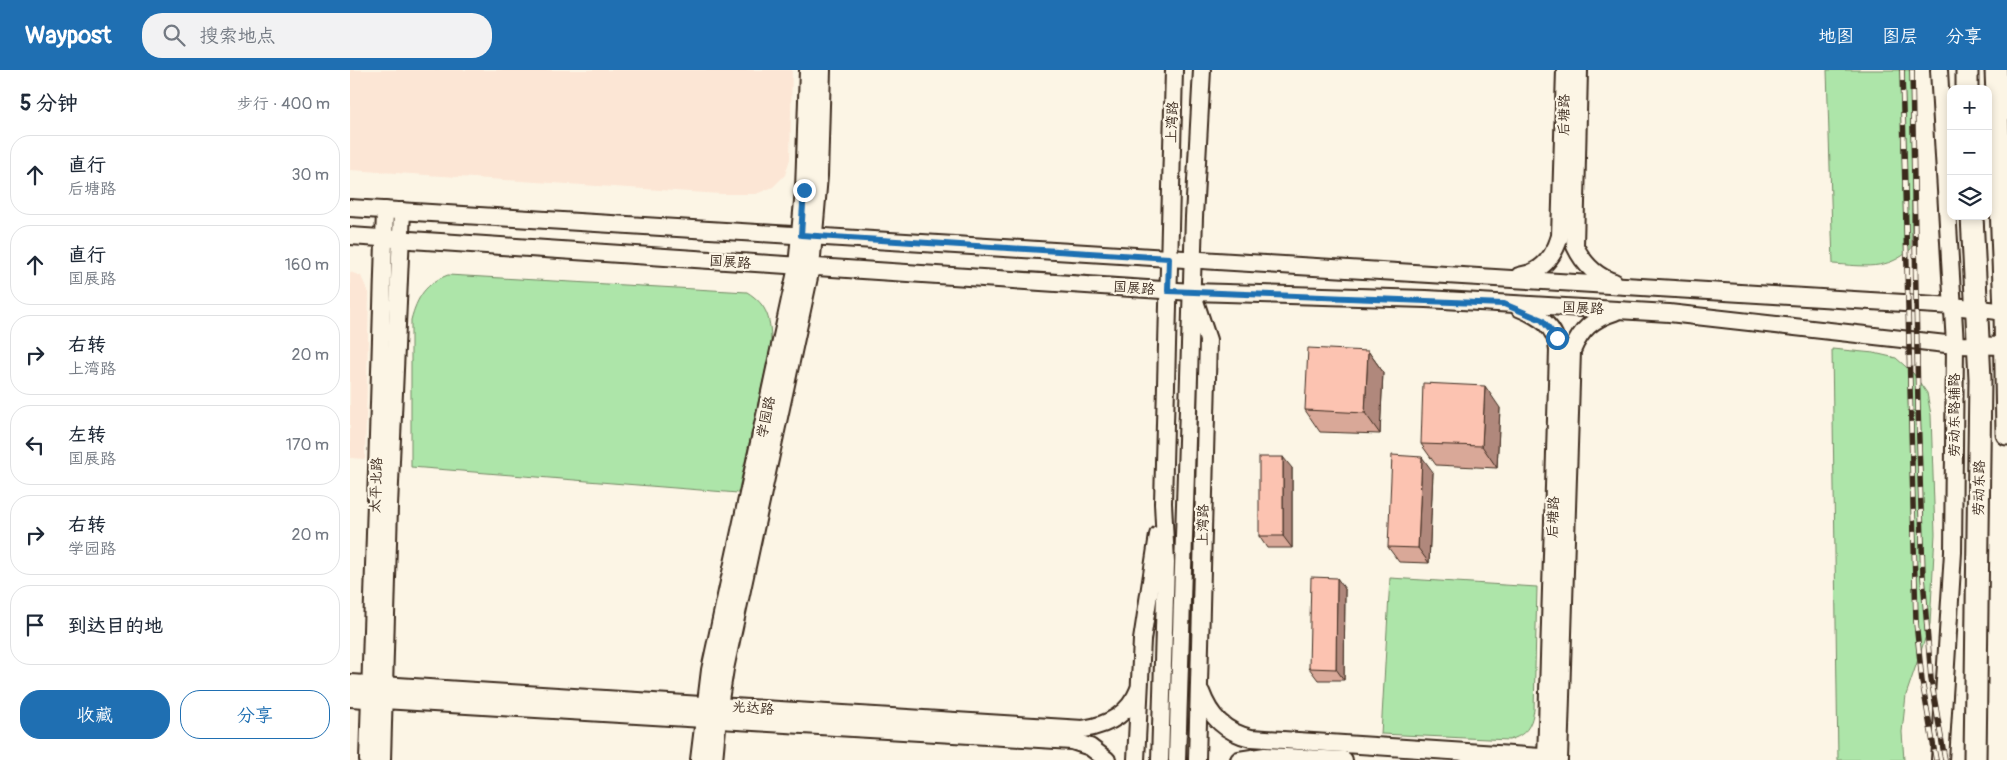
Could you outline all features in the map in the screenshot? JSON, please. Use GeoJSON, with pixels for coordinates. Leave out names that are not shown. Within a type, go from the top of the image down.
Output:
{"type":"FeatureCollection","features":[{"type":"Feature","properties":{"kind":"highway"},"geometry":{"type":"LineString","coordinates":[[1967,70],[1967,85]]}},
{"type":"Feature","properties":{"kind":"highway"},"geometry":{"type":"LineString","coordinates":[[1996,70],[2006,312],[2007,434]]}},
{"type":"Feature","properties":{"kind":"highway","name":"劳动东路"},"geometry":{"type":"LineString","coordinates":[[1972,220],[1980,379],[1975,760]]}},
{"type":"Feature","properties":{"kind":"main road","name":"学园路"},"geometry":{"type":"LineString","coordinates":[[808,70],[808,235]]}},
{"type":"Feature","properties":{"kind":"main road","name":"学园路"},"geometry":{"type":"LineString","coordinates":[[699,760],[711,712],[804,267],[822,70]]}},
{"type":"Feature","properties":{"kind":"main road","name":"上湾路"},"geometry":{"type":"LineString","coordinates":[[1160,760],[1166,564],[1163,503],[1174,70]]}},
{"type":"Feature","properties":{"kind":"main road","name":"上湾路"},"geometry":{"type":"LineString","coordinates":[[1177,760],[1193,259],[1202,70]]}},
{"type":"Feature","properties":{"kind":"main road","name":"后塘路"},"geometry":{"type":"LineString","coordinates":[[1506,278],[1536,272],[1545,264],[1557,246],[1560,236],[1565,70]]}},
{"type":"Feature","properties":{"kind":"main road","name":"后塘路"},"geometry":{"type":"LineString","coordinates":[[1579,70],[1575,246],[1580,258],[1599,276],[1621,285]]}},
{"type":"Feature","properties":{"kind":"main road","name":"劳动东路辅路"},"geometry":{"type":"LineString","coordinates":[[1939,70],[1955,345],[1953,552],[1940,760]]}},
{"type":"Feature","properties":{"kind":"main road","name":"国展路"},"geometry":{"type":"LineString","coordinates":[[350,208],[1621,285],[1953,306],[2006,312]]}},
{"type":"Feature","properties":{"kind":"main road","name":"太平北路"},"geometry":{"type":"LineString","coordinates":[[382,760],[376,692],[385,210]]}},
{"type":"Feature","properties":{"kind":"main road","name":"太平北路"},"geometry":{"type":"LineString","coordinates":[[368,760],[376,692],[402,212]]}},
{"type":"Feature","properties":{"kind":"main road","name":"国展路"},"geometry":{"type":"LineString","coordinates":[[350,236],[1168,291],[1504,304],[1669,313],[1955,345],[2006,346]]}},
{"type":"Feature","properties":{"kind":"main road","name":"上湾路"},"geometry":{"type":"LineString","coordinates":[[1192,292],[1208,340],[1197,760]]}},
{"type":"Feature","properties":{"kind":"main road","name":"后塘路"},"geometry":{"type":"LineString","coordinates":[[1504,304],[1542,320],[1557,338],[1552,759]]}},
{"type":"Feature","properties":{"kind":"main road","name":"后塘路"},"geometry":{"type":"LineString","coordinates":[[1552,759],[1572,351],[1586,327],[1596,320],[1622,310]]}},
{"type":"Feature","properties":{"kind":"main road","name":"上湾路"},"geometry":{"type":"LineString","coordinates":[[1136,760],[1144,630],[1163,503]]}},
{"type":"Feature","properties":{"kind":"main road","name":"光达路"},"geometry":{"type":"LineString","coordinates":[[350,683],[376,692],[711,712],[1083,729],[1099,727],[1123,713],[1135,699],[1139,689]]}},
{"type":"Feature","properties":{"kind":"main road"},"geometry":{"type":"LineString","coordinates":[[1199,684],[1206,705],[1218,722],[1230,731],[1251,738],[1552,759]]}},
{"type":"Feature","properties":{"kind":"main road","name":"光达路"},"geometry":{"type":"LineString","coordinates":[[350,698],[376,692]]}},
{"type":"Feature","properties":{"kind":"main road","name":"学园路"},"geometry":{"type":"LineString","coordinates":[[711,712],[714,760]]}},
{"type":"Feature","properties":{"kind":"main road","name":"光达路"},"geometry":{"type":"LineString","coordinates":[[711,712],[1072,741],[1090,747],[1107,760]]}},
{"type":"Feature","properties":{"kind":"main road"},"geometry":{"type":"LineString","coordinates":[[1239,760],[1265,756],[1344,760]]}},
{"type":"Feature","properties":{"kind":"shaded area"},"geometry":{"type":"Polygon","coordinates":[[[350,70],[792,70],[790,159],[785,175],[773,187],[756,194],[721,194],[350,170],[350,70]]]}},
{"type":"Feature","properties":{"kind":"shaded area"},"geometry":{"type":"Polygon","coordinates":[[[350,272],[361,276],[369,294],[365,459],[350,458],[350,272]]]}},
{"type":"Feature","properties":{"kind":"green space"},"geometry":{"type":"Polygon","coordinates":[[[1827,70],[1914,70],[1911,249],[1893,261],[1884,264],[1865,266],[1833,264],[1827,70]]]}},
{"type":"Feature","properties":{"kind":"green space"},"geometry":{"type":"Polygon","coordinates":[[[448,275],[747,292],[754,297],[760,302],[767,314],[771,345],[738,493],[411,467],[411,320],[416,304],[428,287],[440,278],[448,275]]]}},
{"type":"Feature","properties":{"kind":"green space"},"geometry":{"type":"Polygon","coordinates":[[[1832,349],[1874,353],[1896,358],[1913,373],[1927,393],[1931,415],[1935,534],[1930,624],[1906,695],[1902,732],[1904,760],[1838,760],[1832,349]]]}},
{"type":"Feature","properties":{"kind":"green space"},"geometry":{"type":"Polygon","coordinates":[[[1390,578],[1537,587],[1534,710],[1529,726],[1524,733],[1509,740],[1381,734],[1390,578]]]}},
{"type":"Feature","properties":{"kind":"building"},"geometry":{"type":"Polygon","coordinates":[[[1308,348],[1368,351],[1365,413],[1305,410],[1308,348]]]}},
{"type":"Feature","properties":{"kind":"building"},"geometry":{"type":"Polygon","coordinates":[[[1423,383],[1485,386],[1482,446],[1421,444],[1423,383]]]}},
{"type":"Feature","properties":{"kind":"building"},"geometry":{"type":"Polygon","coordinates":[[[1392,455],[1422,457],[1418,548],[1388,547],[1392,455]]]}},
{"type":"Feature","properties":{"kind":"building"},"geometry":{"type":"Polygon","coordinates":[[[1259,457],[1283,457],[1283,536],[1259,536],[1259,457]]]}},
{"type":"Feature","properties":{"kind":"building"},"geometry":{"type":"Polygon","coordinates":[[[1311,577],[1337,578],[1336,669],[1309,668],[1311,577]]]}},
{"type":"Feature","properties":{"kind":"railway"},"geometry":{"type":"LineString","coordinates":[[1902,70],[1916,622],[1922,681],[1936,760]]}},
{"type":"Feature","properties":{"kind":"railway"},"geometry":{"type":"LineString","coordinates":[[1912,70],[1923,577],[1931,679],[1945,760]]}},
{"type":"Feature","properties":{"kind":"route"},"geometry":{"type":"LineString","coordinates":[[804,190],[801,235],[1169,258],[1168,291],[1504,304],[1525,310],[1542,320],[1557,338]]}}]}
